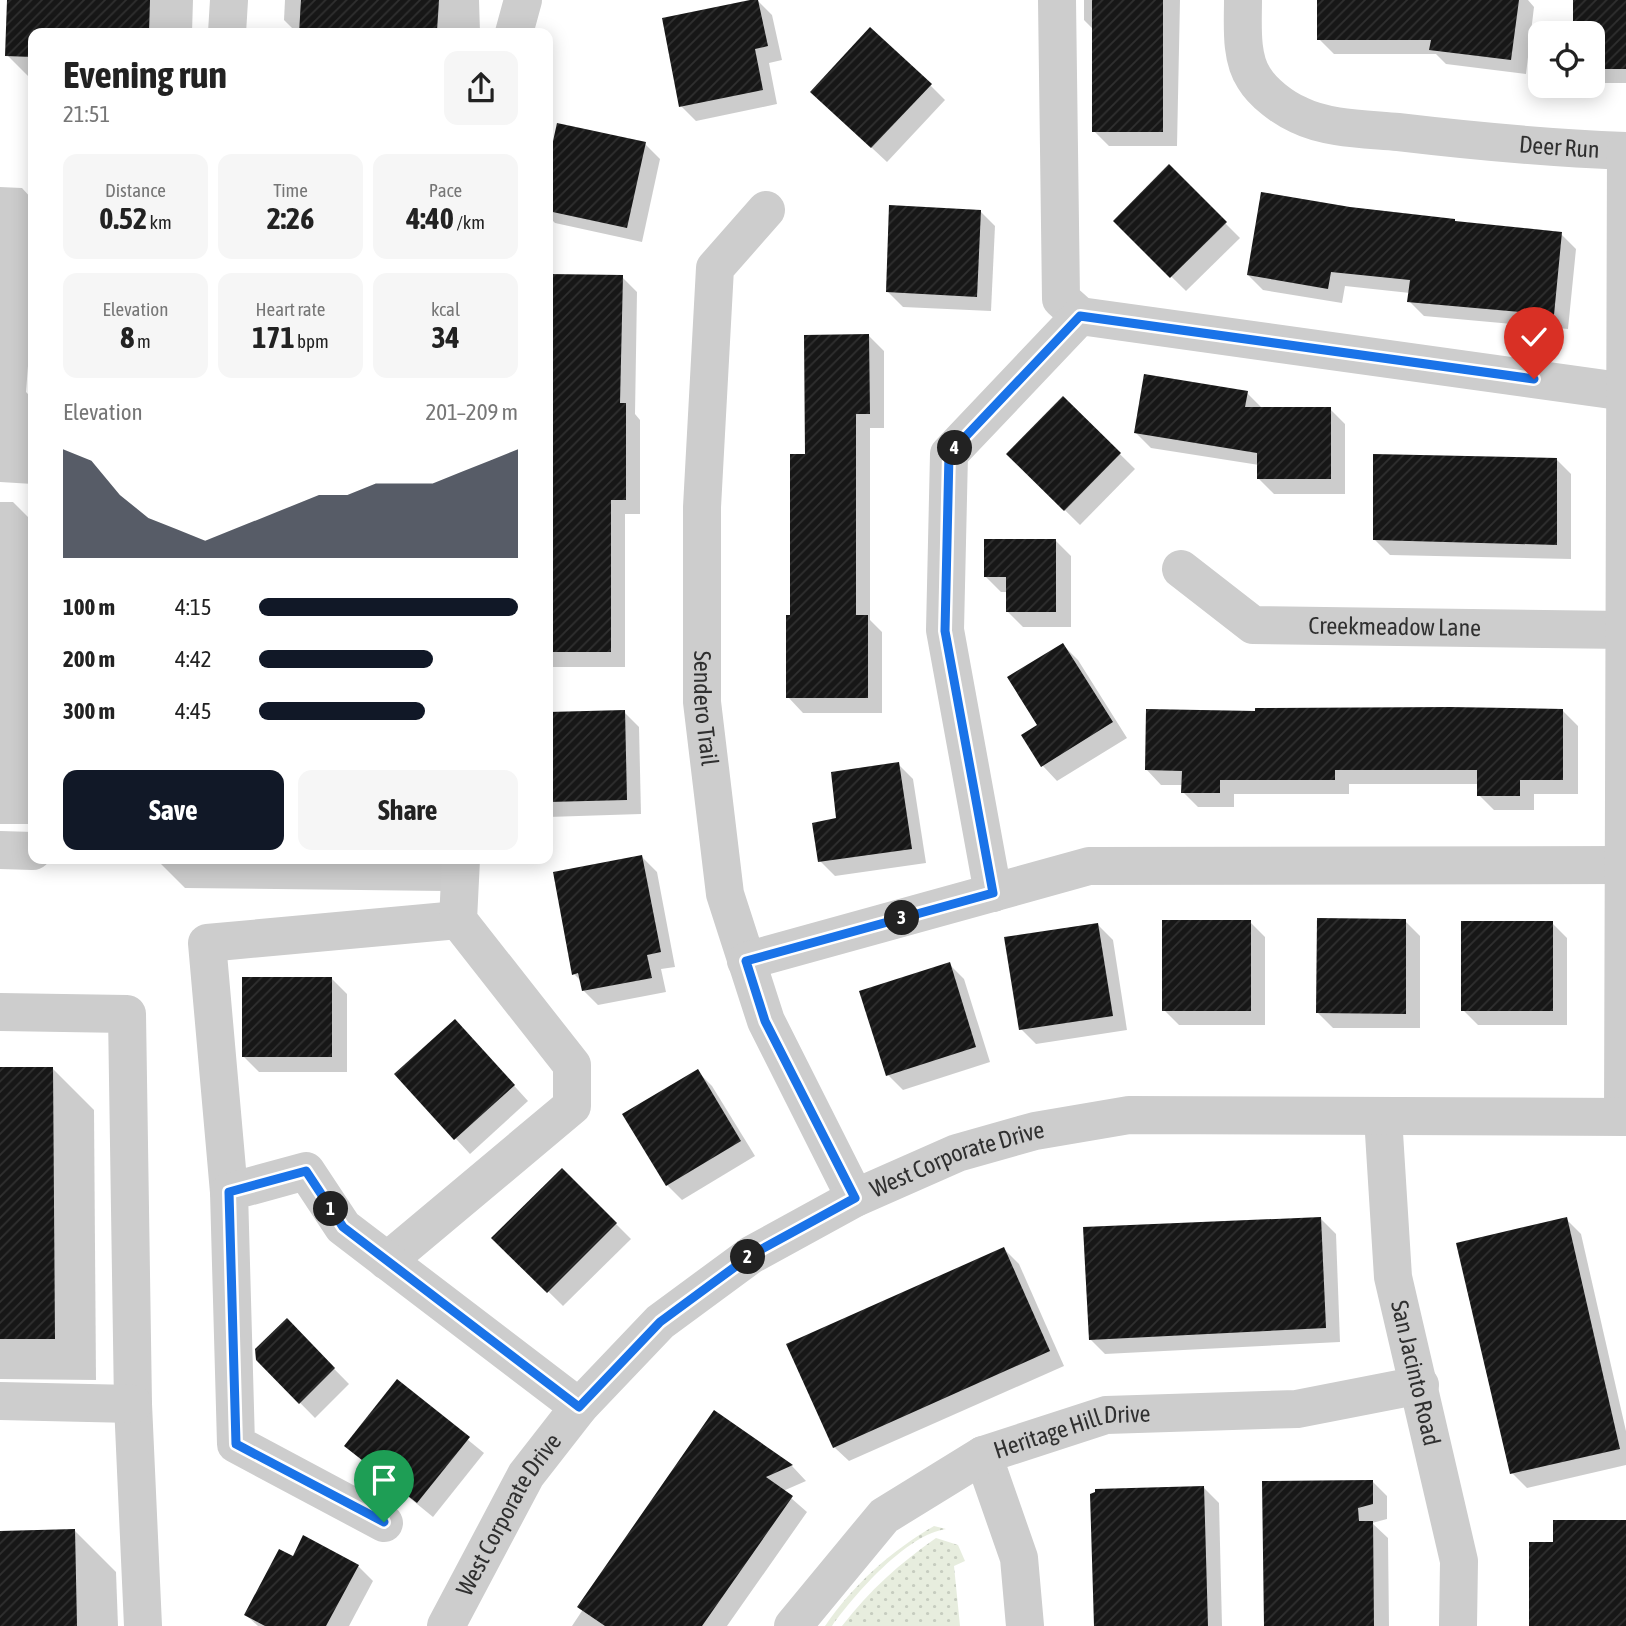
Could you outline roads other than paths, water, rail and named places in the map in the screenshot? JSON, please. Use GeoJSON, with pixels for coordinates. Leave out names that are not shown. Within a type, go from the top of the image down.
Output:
{"type":"FeatureCollection","features":[{"type":"Feature","properties":{"kind":"street"},"geometry":{"type":"LineString","coordinates":[[227,28],[229,0]]}},
{"type":"Feature","properties":{"kind":"street"},"geometry":{"type":"LineString","coordinates":[[515,28],[523,0]]}},
{"type":"Feature","properties":{"kind":"street"},"geometry":{"type":"LineString","coordinates":[[1057,0],[1061,299],[1080,316],[1625,392]]}},
{"type":"Feature","properties":{"kind":"street","name":"Deer Run"},"geometry":{"type":"LineString","coordinates":[[1243,0],[1244,43],[1253,77],[1270,96],[1300,116],[1341,126],[1439,137],[1545,148],[1626,151],[1624,1117]]}},
{"type":"Feature","properties":{"kind":"street","name":"Sendero Trail"},"geometry":{"type":"LineString","coordinates":[[765,209],[715,268],[702,506],[702,702],[725,894],[765,1021],[855,1198]]}},
{"type":"Feature","properties":{"kind":"street"},"geometry":{"type":"LineString","coordinates":[[993,893],[945,631],[949,454],[1080,316]]}},
{"type":"Feature","properties":{"kind":"street","name":"Creekmeadow Lane"},"geometry":{"type":"LineString","coordinates":[[1181,569],[1253,625],[1625,630]]}},
{"type":"Feature","properties":{"kind":"street"},"geometry":{"type":"LineString","coordinates":[[0,850],[28,850]]}},
{"type":"Feature","properties":{"kind":"street"},"geometry":{"type":"LineString","coordinates":[[387,1261],[572,1106],[572,1065],[458,920],[461,864]]}},
{"type":"Feature","properties":{"kind":"street"},"geometry":{"type":"LineString","coordinates":[[746,961],[1089,866],[1625,865]]}},
{"type":"Feature","properties":{"kind":"street"},"geometry":{"type":"LineString","coordinates":[[384,1522],[236,1444],[229,1192],[207,943],[458,920]]}},
{"type":"Feature","properties":{"kind":"street"},"geometry":{"type":"LineString","coordinates":[[0,1012],[127,1014],[133,1404],[143,1626]]}},
{"type":"Feature","properties":{"kind":"street","name":"West Corporate Drive"},"geometry":{"type":"LineString","coordinates":[[446,1626],[526,1475],[579,1407],[660,1322],[751,1255],[855,1198],[957,1153],[1035,1131],[1129,1115],[1624,1117]]}},
{"type":"Feature","properties":{"kind":"street","name":"San Jacinto Road"},"geometry":{"type":"LineString","coordinates":[[1383,1117],[1393,1277],[1420,1385],[1458,1561],[1458,1626]]}},
{"type":"Feature","properties":{"kind":"street"},"geometry":{"type":"LineString","coordinates":[[229,1192],[306,1171],[343,1227],[579,1407]]}},
{"type":"Feature","properties":{"kind":"street","name":"Heritage Hill Drive"},"geometry":{"type":"LineString","coordinates":[[793,1626],[884,1517],[983,1455],[1106,1415],[1297,1409],[1420,1385]]}},
{"type":"Feature","properties":{"kind":"street"},"geometry":{"type":"LineString","coordinates":[[0,1401],[133,1404]]}},
{"type":"Feature","properties":{"kind":"street"},"geometry":{"type":"LineString","coordinates":[[983,1455],[1019,1558],[1025,1626]]}}]}
